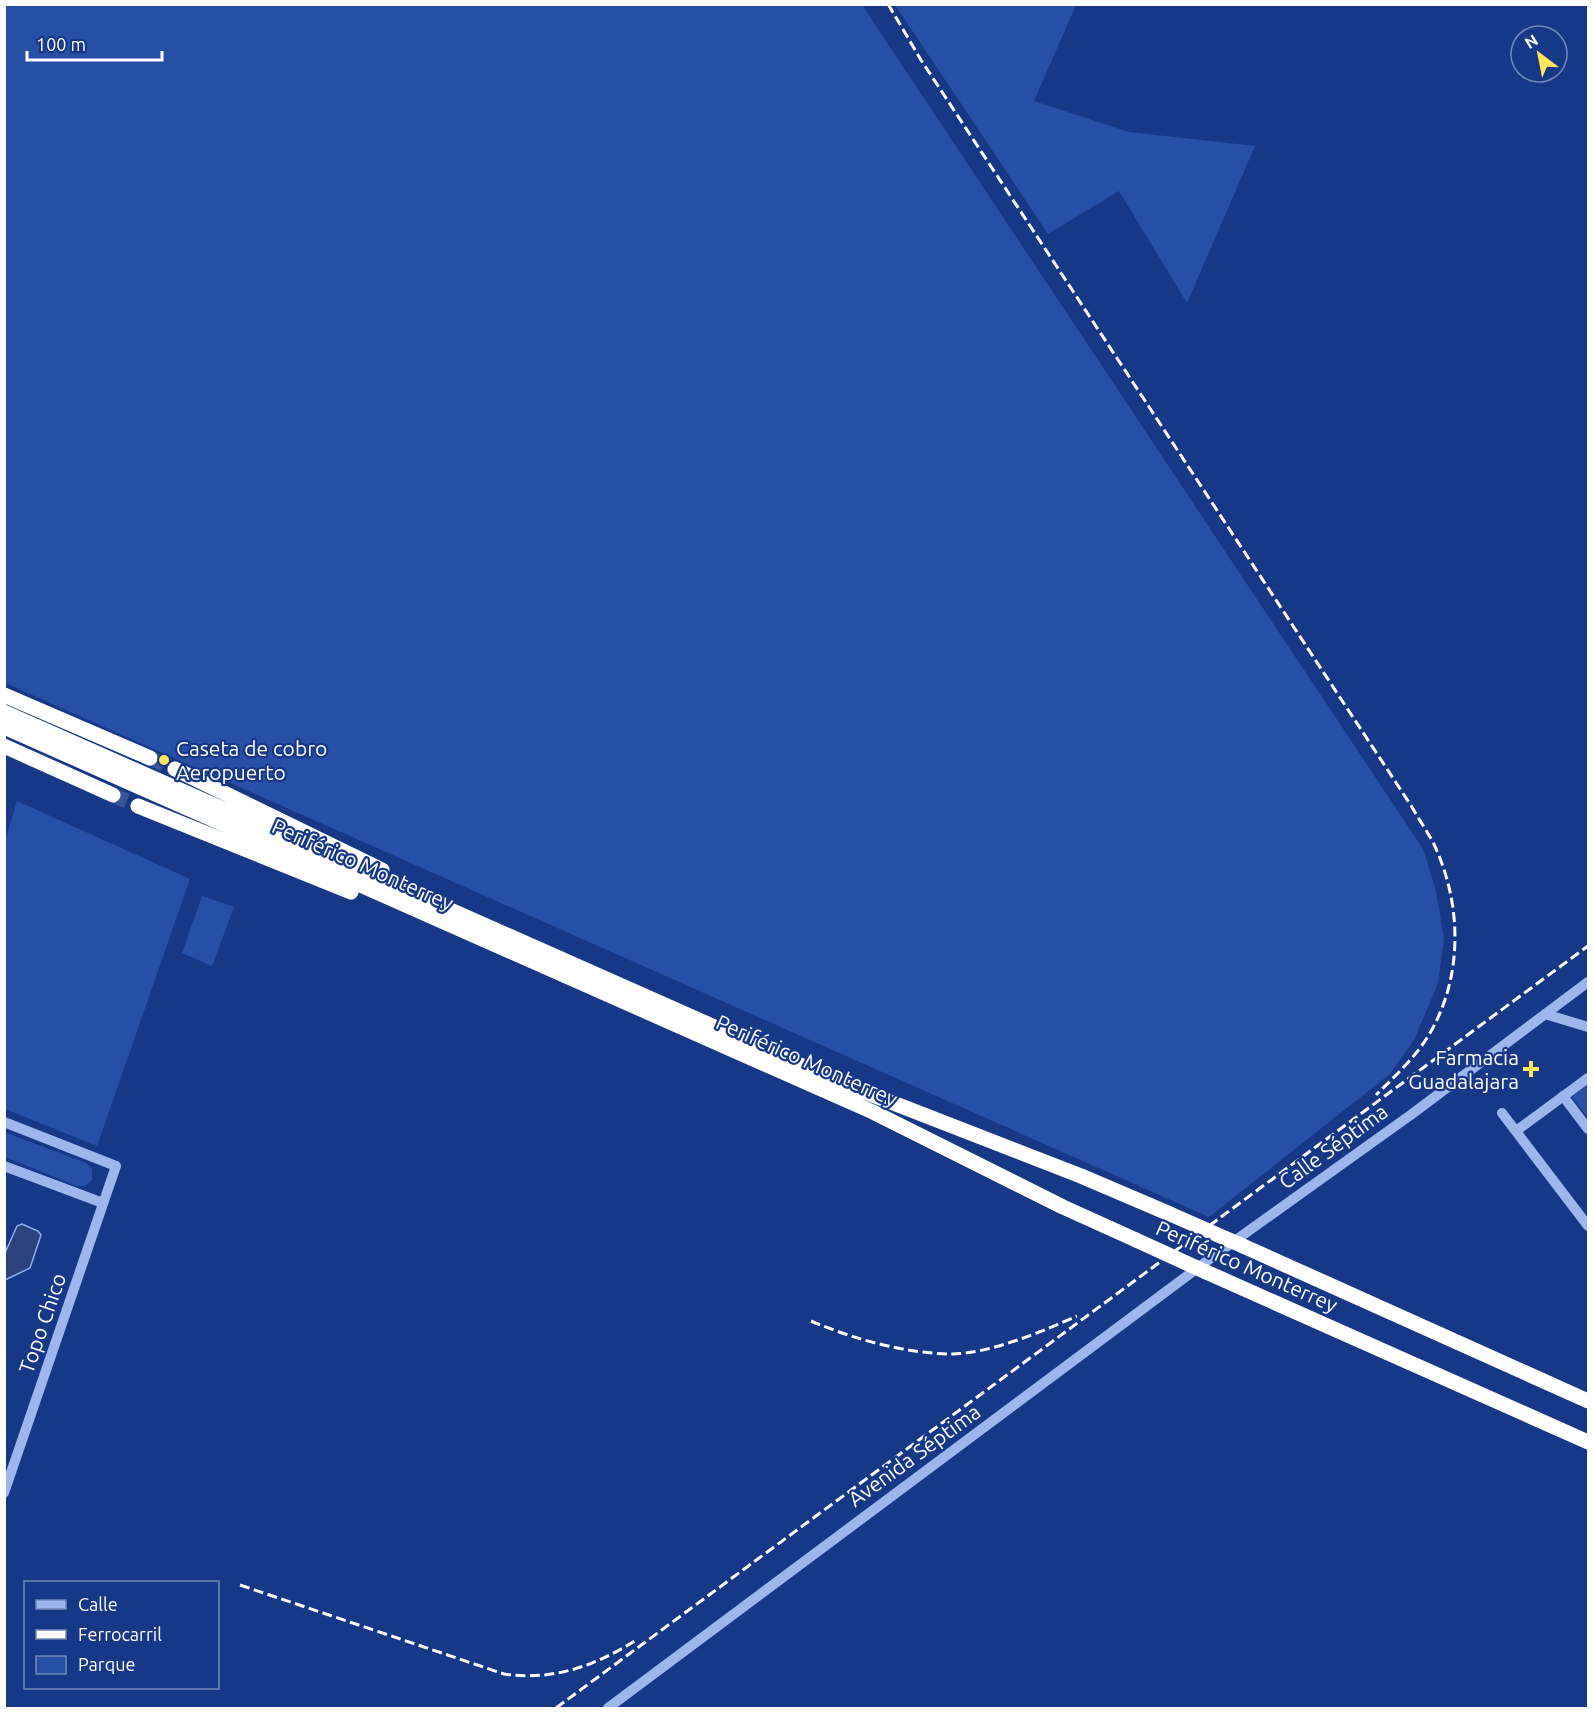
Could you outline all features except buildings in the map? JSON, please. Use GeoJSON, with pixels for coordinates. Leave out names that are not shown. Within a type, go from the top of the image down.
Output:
{"type":"FeatureCollection","features":[{"type":"Feature","properties":{"kind":"highway"},"geometry":{"type":"LineString","coordinates":[[4,695],[150,758]]}},
{"type":"Feature","properties":{"kind":"highway","name":"Periférico Monterrey"},"geometry":{"type":"LineString","coordinates":[[4,712],[873,1112],[1063,1207],[1588,1442]]}},
{"type":"Feature","properties":{"kind":"highway","name":"Periférico Monterrey"},"geometry":{"type":"LineString","coordinates":[[4,727],[834,1080],[1081,1176],[1170,1214],[1243,1240],[1588,1401]]}},
{"type":"Feature","properties":{"kind":"highway"},"geometry":{"type":"LineString","coordinates":[[4,746],[114,795]]}},
{"type":"Feature","properties":{"kind":"highway"},"geometry":{"type":"LineString","coordinates":[[175,769],[361,859],[400,881],[418,903]]}},
{"type":"Feature","properties":{"kind":"highway"},"geometry":{"type":"LineString","coordinates":[[138,806],[360,895],[394,906],[418,903]]}},
{"type":"Feature","properties":{"kind":"street","name":"Calle Séptima"},"geometry":{"type":"LineString","coordinates":[[1243,1240],[1588,982]]}},
{"type":"Feature","properties":{"kind":"street"},"geometry":{"type":"LineString","coordinates":[[1545,1014],[1588,1027]]}},
{"type":"Feature","properties":{"kind":"street"},"geometry":{"type":"LineString","coordinates":[[1516,1131],[1588,1077]]}},
{"type":"Feature","properties":{"kind":"street"},"geometry":{"type":"LineString","coordinates":[[1563,1096],[1588,1129]]}},
{"type":"Feature","properties":{"kind":"street"},"geometry":{"type":"LineString","coordinates":[[1502,1113],[1588,1226]]}},
{"type":"Feature","properties":{"kind":"street","name":"Topo Chico"},"geometry":{"type":"LineString","coordinates":[[4,1122],[116,1166],[4,1493]]}},
{"type":"Feature","properties":{"kind":"street"},"geometry":{"type":"LineString","coordinates":[[4,1166],[103,1203]]}},
{"type":"Feature","properties":{"kind":"street","name":"Avenida Séptima"},"geometry":{"type":"LineString","coordinates":[[608,1708],[1243,1240]]}},
{"type":"Feature","properties":{"kind":"green space"},"geometry":{"type":"Polygon","coordinates":[[[5,4],[862,5],[1423,849],[1436,891],[1444,939],[1438,983],[1414,1040],[1390,1074],[1209,1217],[5,683],[5,4]]]}},
{"type":"Feature","properties":{"kind":"green space"},"geometry":{"type":"Polygon","coordinates":[[[895,5],[1076,5],[1034,101],[1129,132],[1255,146],[1187,303],[1119,191],[1048,234],[895,5]]]}},
{"type":"Feature","properties":{"kind":"green space"},"geometry":{"type":"Polygon","coordinates":[[[17,801],[190,879],[97,1146],[5,1109],[4,844],[17,801]]]}},
{"type":"Feature","properties":{"kind":"green space"},"geometry":{"type":"Polygon","coordinates":[[[202,896],[234,907],[212,966],[182,953],[202,896]]]}},
{"type":"Feature","properties":{"kind":"green space"},"geometry":{"type":"Polygon","coordinates":[[[1588,1085],[1588,1118],[1572,1097],[1588,1085]]]}},
{"type":"Feature","properties":{"kind":"green space"},"geometry":{"type":"Polygon","coordinates":[[[4,1132],[86,1163],[92,1168],[92,1180],[85,1186],[77,1186],[5,1157],[4,1132]]]}},
{"type":"Feature","properties":{"kind":"shaded area"},"geometry":{"type":"Polygon","coordinates":[[[22,1224],[38,1231],[41,1235],[30,1268],[5,1280],[5,1253],[17,1226],[22,1224]]]}},
{"type":"Feature","properties":{"kind":"tunnel"},"geometry":{"type":"LineString","coordinates":[[150,758],[175,769]]}},
{"type":"Feature","properties":{"kind":"tunnel"},"geometry":{"type":"LineString","coordinates":[[113,795],[138,806]]}},
{"type":"Feature","properties":{"kind":"railway"},"geometry":{"type":"LineString","coordinates":[[888,4],[921,60],[1435,845],[1451,896],[1454,920],[1453,967],[1448,990],[1441,1012],[1424,1042],[1405,1066],[1376,1095]]}},
{"type":"Feature","properties":{"kind":"railway"},"geometry":{"type":"LineString","coordinates":[[556,1708],[1588,946]]}},
{"type":"Feature","properties":{"kind":"railway"},"geometry":{"type":"LineString","coordinates":[[811,1321],[879,1344],[915,1351],[950,1354],[980,1351],[997,1346],[1032,1335],[1077,1316]]}},
{"type":"Feature","properties":{"kind":"railway"},"geometry":{"type":"LineString","coordinates":[[240,1585],[504,1674],[540,1675],[574,1669],[606,1657],[638,1639]]}},
{"type":"Feature","properties":{"kind":"place","name":"Caseta de cobro Aeropuerto"},"geometry":{"type":"Point","coordinates":[164,760]}},
{"type":"Feature","properties":{"kind":"place","name":"Farmacia Guadalajara"},"geometry":{"type":"Point","coordinates":[1531,1069]}}]}
